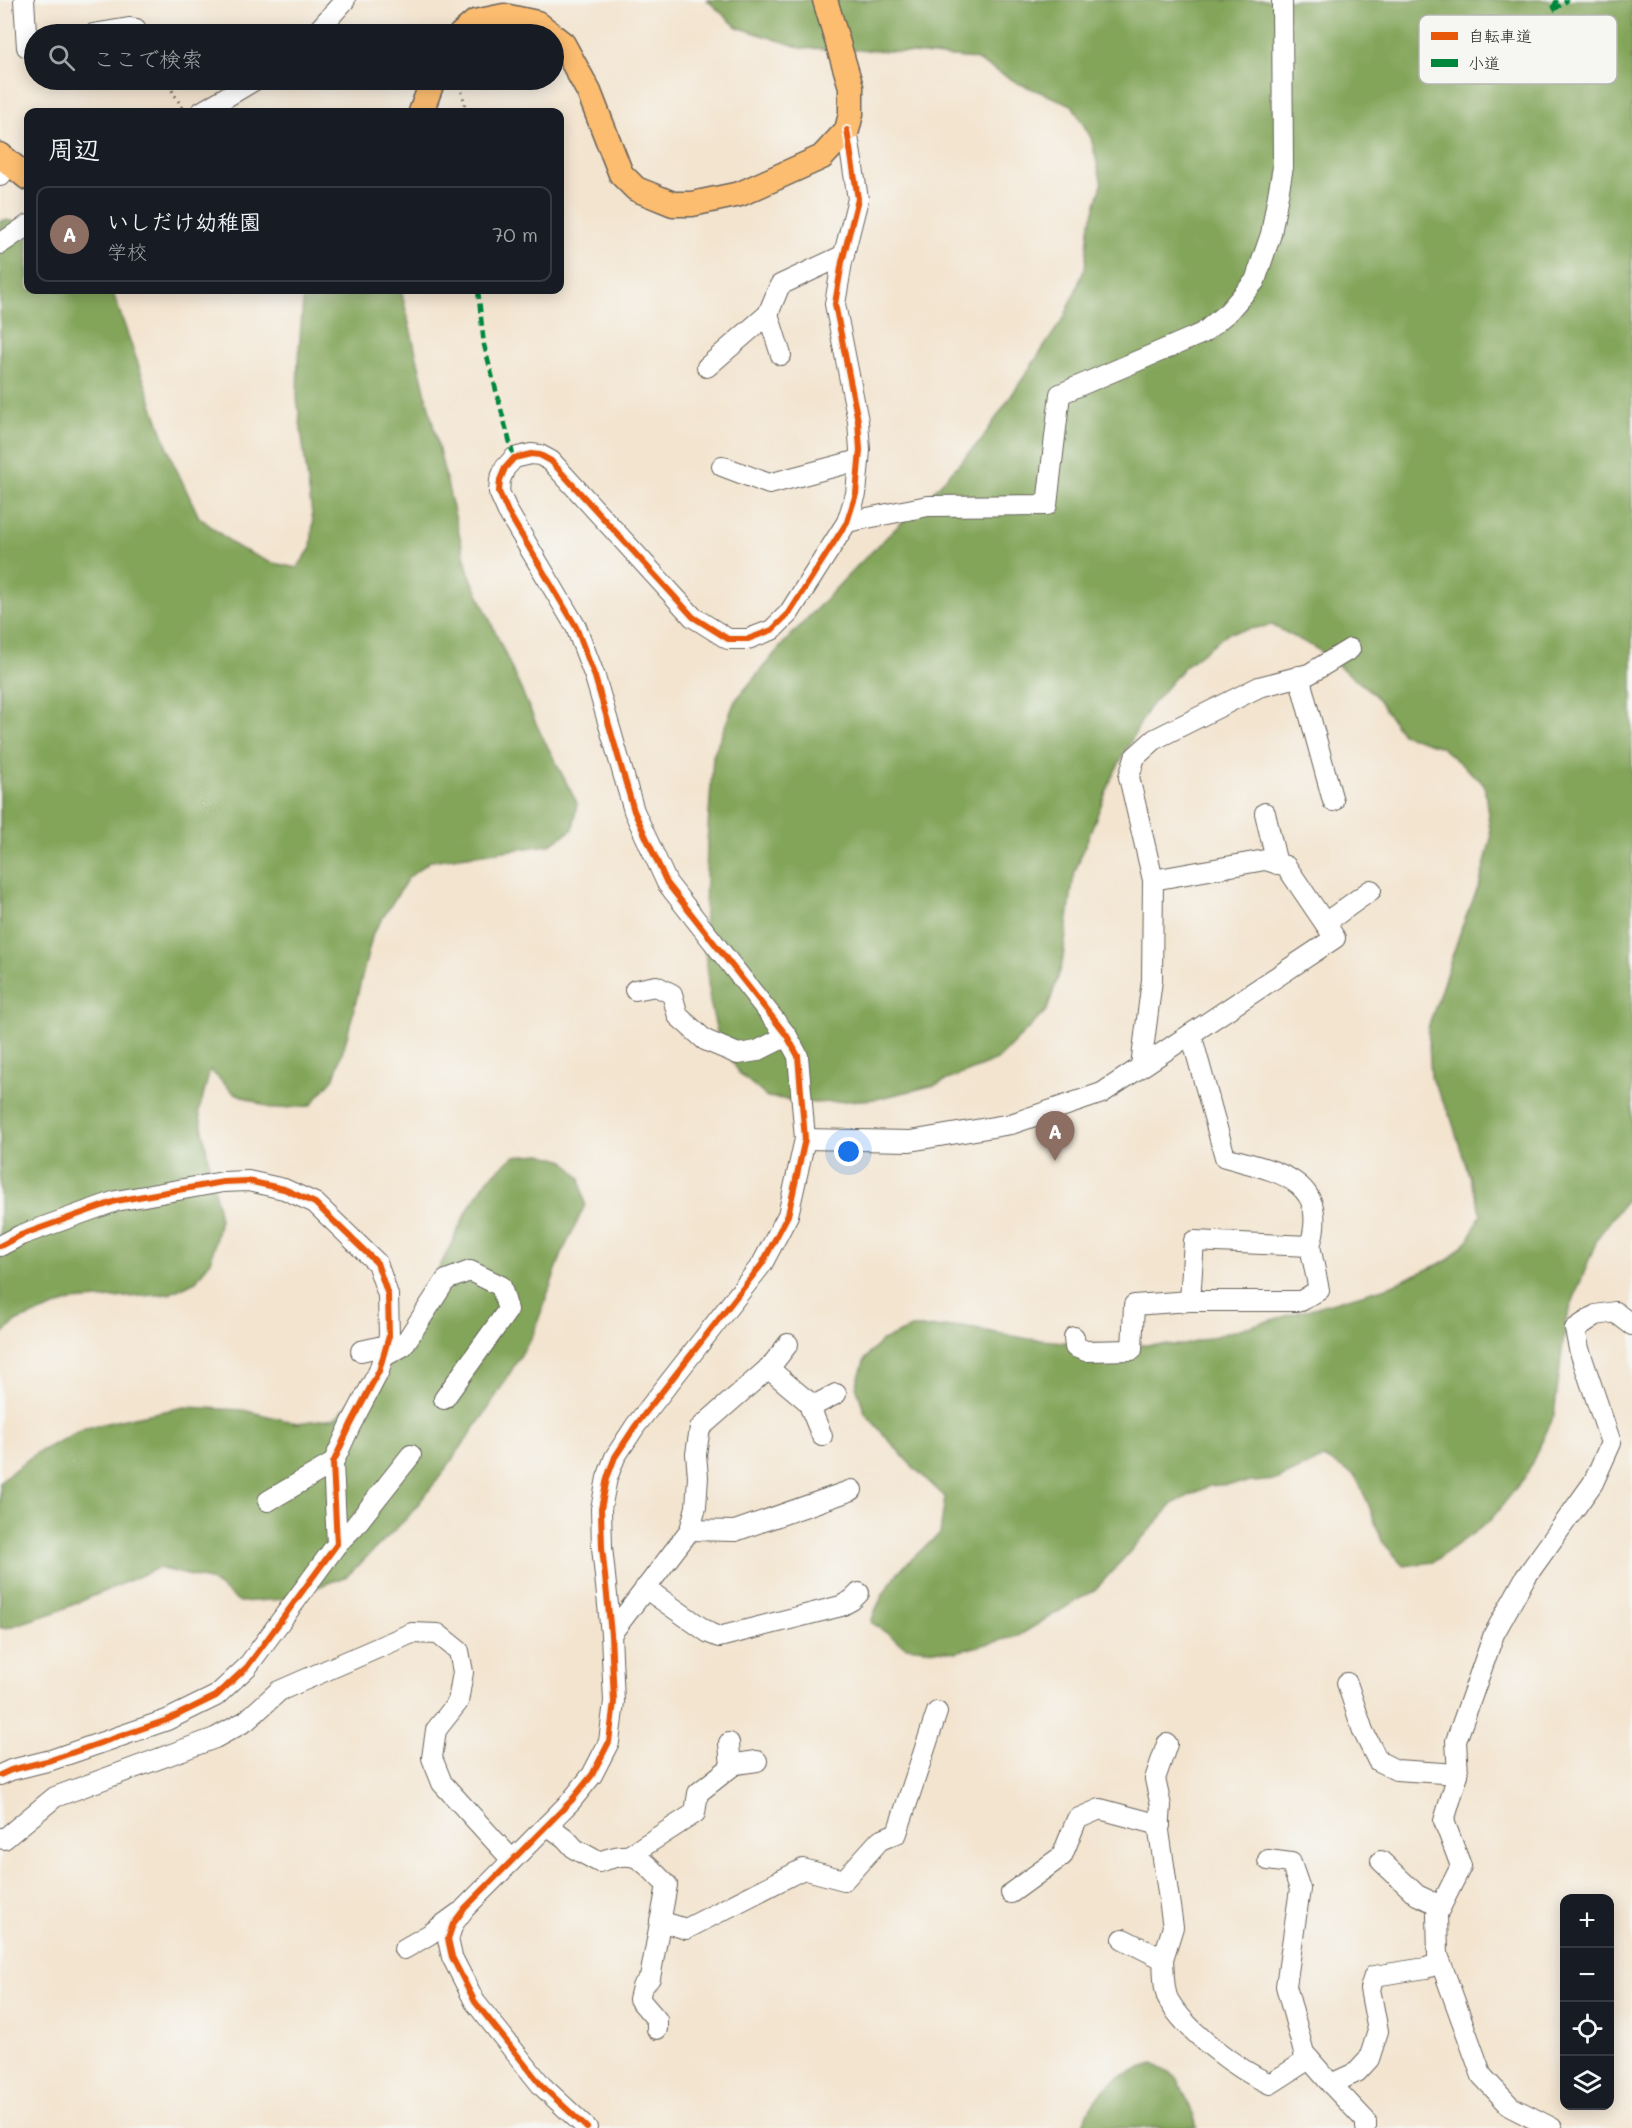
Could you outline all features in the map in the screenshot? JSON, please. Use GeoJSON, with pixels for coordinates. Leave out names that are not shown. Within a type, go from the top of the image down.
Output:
{"type":"FeatureCollection","features":[{"type":"Feature","properties":{"kind":"main road"},"geometry":{"type":"LineString","coordinates":[[564,46],[589,92],[621,174],[636,189],[673,204],[693,204],[740,194],[822,157],[847,130],[851,114],[851,87],[825,0]]}},
{"type":"Feature","properties":{"kind":"main road"},"geometry":{"type":"LineString","coordinates":[[474,24],[504,16],[538,24]]}},
{"type":"Feature","properties":{"kind":"main road"},"geometry":{"type":"LineString","coordinates":[[422,108],[429,90]]}},
{"type":"Feature","properties":{"kind":"street"},"geometry":{"type":"LineString","coordinates":[[24,0],[26,24]]}},
{"type":"Feature","properties":{"kind":"street"},"geometry":{"type":"LineString","coordinates":[[324,24],[345,0]]}},
{"type":"Feature","properties":{"kind":"street"},"geometry":{"type":"LineString","coordinates":[[847,522],[928,506],[1047,505],[1060,394],[1203,333],[1228,312],[1255,281],[1270,234],[1284,167],[1282,0]]}},
{"type":"Feature","properties":{"kind":"street"},"geometry":{"type":"LineString","coordinates":[[208,108],[238,90]]}},
{"type":"Feature","properties":{"kind":"street"},"geometry":{"type":"LineString","coordinates":[[587,2128],[542,2086],[475,2002],[452,1957],[448,1939],[453,1923],[465,1908],[547,1825],[592,1775],[609,1742],[614,1702],[601,1509],[608,1478],[615,1457],[636,1425],[762,1264],[788,1215],[805,1139],[798,1056],[787,1036],[667,883],[634,811],[595,677],[576,627],[508,512],[499,492],[500,480],[505,468],[514,459],[531,454],[540,455],[551,461],[693,617],[728,639],[747,639],[772,630],[789,613],[847,522],[856,494],[859,460],[858,421],[835,304],[858,199],[847,130]]}},
{"type":"Feature","properties":{"kind":"street"},"geometry":{"type":"LineString","coordinates":[[0,244],[24,228]]}},
{"type":"Feature","properties":{"kind":"street"},"geometry":{"type":"LineString","coordinates":[[707,367],[768,314],[780,285],[844,255]]}},
{"type":"Feature","properties":{"kind":"street"},"geometry":{"type":"LineString","coordinates":[[768,314],[781,355]]}},
{"type":"Feature","properties":{"kind":"street"},"geometry":{"type":"LineString","coordinates":[[722,466],[769,484],[859,460]]}},
{"type":"Feature","properties":{"kind":"street"},"geometry":{"type":"LineString","coordinates":[[1141,1066],[1152,980],[1153,880],[1130,777],[1135,757],[1155,739],[1248,692],[1309,674],[1350,649]]}},
{"type":"Feature","properties":{"kind":"street"},"geometry":{"type":"LineString","coordinates":[[1299,676],[1333,801]]}},
{"type":"Feature","properties":{"kind":"street"},"geometry":{"type":"LineString","coordinates":[[1265,813],[1277,864]]}},
{"type":"Feature","properties":{"kind":"street"},"geometry":{"type":"LineString","coordinates":[[805,1139],[910,1141],[1011,1124],[1102,1093],[1335,938],[1286,866],[1265,860],[1153,880]]}},
{"type":"Feature","properties":{"kind":"street"},"geometry":{"type":"LineString","coordinates":[[1325,923],[1371,890]]}},
{"type":"Feature","properties":{"kind":"street"},"geometry":{"type":"LineString","coordinates":[[635,990],[656,986],[672,994],[678,1016],[705,1040],[738,1054],[757,1052],[787,1036]]}},
{"type":"Feature","properties":{"kind":"street"},"geometry":{"type":"LineString","coordinates":[[1074,1337],[1076,1347],[1086,1351],[1132,1350],[1134,1305],[1190,1301],[1301,1300],[1319,1290],[1310,1246],[1314,1232],[1312,1202],[1304,1188],[1283,1174],[1225,1157],[1191,1034]]}},
{"type":"Feature","properties":{"kind":"street"},"geometry":{"type":"LineString","coordinates":[[0,1246],[21,1235],[116,1201],[223,1182],[248,1181],[284,1189],[315,1203],[377,1263],[388,1295],[390,1336],[379,1371],[333,1463],[337,1544]]}},
{"type":"Feature","properties":{"kind":"street"},"geometry":{"type":"LineString","coordinates":[[1190,1301],[1194,1241],[1310,1246]]}},
{"type":"Feature","properties":{"kind":"street"},"geometry":{"type":"LineString","coordinates":[[361,1351],[385,1351],[403,1346],[446,1280],[470,1271],[501,1286],[508,1310],[444,1399]]}},
{"type":"Feature","properties":{"kind":"street"},"geometry":{"type":"LineString","coordinates":[[1552,2128],[1511,2107],[1482,2076],[1438,1955],[1437,1914],[1461,1866],[1444,1821],[1458,1774],[1456,1741],[1494,1634],[1525,1578],[1593,1483],[1611,1443],[1579,1349],[1575,1329],[1596,1315],[1615,1312],[1632,1325]]}},
{"type":"Feature","properties":{"kind":"street"},"geometry":{"type":"LineString","coordinates":[[611,1634],[690,1530],[696,1507],[699,1477],[696,1454],[700,1428],[768,1368],[788,1344]]}},
{"type":"Feature","properties":{"kind":"street"},"geometry":{"type":"LineString","coordinates":[[768,1368],[813,1406],[836,1394]]}},
{"type":"Feature","properties":{"kind":"street"},"geometry":{"type":"LineString","coordinates":[[807,1400],[822,1436]]}},
{"type":"Feature","properties":{"kind":"street"},"geometry":{"type":"LineString","coordinates":[[0,1775],[167,1720],[216,1696],[247,1667],[337,1544],[354,1527],[411,1455]]}},
{"type":"Feature","properties":{"kind":"street"},"geometry":{"type":"LineString","coordinates":[[268,1501],[333,1463]]}},
{"type":"Feature","properties":{"kind":"street"},"geometry":{"type":"LineString","coordinates":[[690,1530],[735,1531],[852,1490]]}},
{"type":"Feature","properties":{"kind":"street"},"geometry":{"type":"LineString","coordinates":[[645,1588],[709,1633],[719,1637],[841,1605],[852,1600],[859,1593]]}},
{"type":"Feature","properties":{"kind":"street"},"geometry":{"type":"LineString","coordinates":[[0,1838],[4,1839],[55,1797],[215,1738],[246,1720],[279,1691],[412,1634],[438,1634],[459,1651],[463,1672],[458,1702],[436,1731],[432,1758],[442,1783],[512,1860]]}},
{"type":"Feature","properties":{"kind":"street"},"geometry":{"type":"LineString","coordinates":[[1347,1683],[1363,1731],[1378,1761],[1396,1770],[1458,1774]]}},
{"type":"Feature","properties":{"kind":"street"},"geometry":{"type":"LineString","coordinates":[[660,1922],[686,1929],[803,1869],[844,1880],[880,1840],[897,1833],[937,1712]]}},
{"type":"Feature","properties":{"kind":"street"},"geometry":{"type":"LineString","coordinates":[[729,1743],[731,1767]]}},
{"type":"Feature","properties":{"kind":"street"},"geometry":{"type":"LineString","coordinates":[[1167,1744],[1155,1779],[1161,1806],[1160,1825],[1173,1927],[1163,1959],[1168,2000],[1197,2036],[1270,2084],[1309,2059]]}},
{"type":"Feature","properties":{"kind":"street"},"geometry":{"type":"LineString","coordinates":[[630,1855],[695,1813],[698,1793],[731,1767],[757,1761]]}},
{"type":"Feature","properties":{"kind":"street"},"geometry":{"type":"LineString","coordinates":[[1011,1893],[1062,1856],[1077,1819],[1100,1809],[1160,1825]]}},
{"type":"Feature","properties":{"kind":"street"},"geometry":{"type":"LineString","coordinates":[[547,1825],[565,1838],[575,1849],[599,1862],[620,1854],[636,1856],[667,1885],[650,1978],[642,1987],[639,1999],[657,2019],[657,2028]]}},
{"type":"Feature","properties":{"kind":"street"},"geometry":{"type":"LineString","coordinates":[[1268,1860],[1291,1863],[1300,1889],[1286,1986],[1304,2053],[1366,2121],[1366,2128]]}},
{"type":"Feature","properties":{"kind":"street"},"geometry":{"type":"LineString","coordinates":[[1381,1861],[1417,1895],[1441,1906]]}},
{"type":"Feature","properties":{"kind":"street"},"geometry":{"type":"LineString","coordinates":[[404,1949],[430,1934],[465,1908]]}},
{"type":"Feature","properties":{"kind":"street"},"geometry":{"type":"LineString","coordinates":[[1123,1939],[1163,1959]]}},
{"type":"Feature","properties":{"kind":"street"},"geometry":{"type":"LineString","coordinates":[[1331,2084],[1357,2072],[1369,2059],[1378,2031],[1370,1989],[1374,1976],[1426,1968],[1441,1963]]}},
{"type":"Feature","properties":{"kind":"path"},"geometry":{"type":"LineString","coordinates":[[172,90],[183,108]]}},
{"type":"Feature","properties":{"kind":"path"},"geometry":{"type":"LineString","coordinates":[[461,90],[466,108]]}},
{"type":"Feature","properties":{"kind":"green space"},"geometry":{"type":"Polygon","coordinates":[[[707,0],[1632,0],[1632,1192],[1598,1237],[1566,1319],[1554,1416],[1525,1477],[1489,1522],[1433,1562],[1404,1566],[1382,1541],[1355,1475],[1324,1458],[1276,1480],[1209,1486],[1174,1503],[1096,1589],[1018,1636],[956,1652],[906,1647],[871,1622],[890,1583],[917,1554],[940,1534],[945,1497],[909,1463],[865,1413],[856,1386],[865,1359],[881,1341],[911,1328],[964,1327],[1029,1339],[1100,1345],[1184,1345],[1390,1286],[1448,1260],[1469,1239],[1481,1214],[1451,1118],[1431,1077],[1428,1028],[1463,924],[1480,883],[1491,838],[1484,784],[1441,747],[1402,734],[1374,694],[1317,649],[1272,625],[1228,633],[1184,667],[1148,709],[1112,777],[1074,874],[1062,965],[1047,1010],[997,1060],[935,1085],[877,1099],[815,1103],[767,1097],[739,1073],[718,1036],[710,1002],[704,941],[713,756],[735,701],[781,646],[982,439],[1065,316],[1085,268],[1089,228],[1102,184],[1091,138],[1072,105],[1018,83],[975,59],[890,51],[802,48],[737,27],[707,0]]]}},
{"type":"Feature","properties":{"kind":"green space"},"geometry":{"type":"Polygon","coordinates":[[[0,221],[24,223],[24,294],[113,294],[172,460],[199,517],[237,547],[269,562],[297,568],[311,548],[313,522],[297,398],[304,294],[402,294],[468,571],[540,732],[577,803],[573,829],[549,845],[430,861],[408,878],[373,933],[347,1037],[334,1078],[310,1106],[272,1109],[233,1092],[210,1070],[199,1111],[220,1219],[211,1260],[196,1281],[169,1294],[71,1301],[17,1321],[0,1336],[0,221]]]}},
{"type":"Feature","properties":{"kind":"green space"},"geometry":{"type":"Polygon","coordinates":[[[541,1154],[565,1161],[580,1178],[585,1205],[561,1256],[533,1335],[488,1409],[442,1474],[407,1518],[347,1576],[285,1599],[240,1602],[209,1580],[158,1568],[56,1612],[0,1628],[0,1481],[35,1454],[85,1428],[185,1407],[243,1410],[297,1423],[335,1418],[372,1380],[412,1323],[471,1204],[488,1179],[514,1156],[541,1154]]]}},
{"type":"Feature","properties":{"kind":"green space"},"geometry":{"type":"Polygon","coordinates":[[[1154,2064],[1178,2079],[1197,2128],[1081,2128],[1093,2103],[1108,2086],[1128,2073],[1154,2064]]]}},
{"type":"Feature","properties":{"kind":"marked path"},"geometry":{"type":"LineString","coordinates":[[1557,0],[1552,11],[1568,0]]}},
{"type":"Feature","properties":{"kind":"marked path"},"geometry":{"type":"LineString","coordinates":[[478,294],[484,345],[514,458]]}},
{"type":"Feature","properties":{"kind":"cycle path"},"geometry":{"type":"LineString","coordinates":[[587,2128],[542,2086],[475,2002],[452,1957],[448,1939],[453,1924],[465,1908],[571,1801],[592,1775],[609,1742],[614,1702],[601,1509],[607,1478],[615,1457],[636,1425],[762,1264],[788,1215],[805,1139],[798,1056],[787,1036],[667,883],[634,811],[595,677],[576,627],[508,512],[499,492],[500,480],[505,468],[514,458],[531,454],[540,455],[551,461],[693,617],[728,639],[748,639],[772,630],[789,613],[847,522],[856,494],[860,450],[858,421],[835,304],[842,262],[858,199],[847,130]]}},
{"type":"Feature","properties":{"kind":"cycle path"},"geometry":{"type":"LineString","coordinates":[[0,1246],[21,1235],[116,1201],[223,1182],[248,1181],[284,1189],[315,1203],[377,1263],[388,1295],[389,1336],[379,1371],[333,1463],[337,1544],[247,1667],[216,1696],[167,1720],[0,1775]]}},
{"type":"Feature","properties":{"kind":"place","name":"いしだけ幼稚園"},"geometry":{"type":"Point","coordinates":[1055,1161]}}]}
